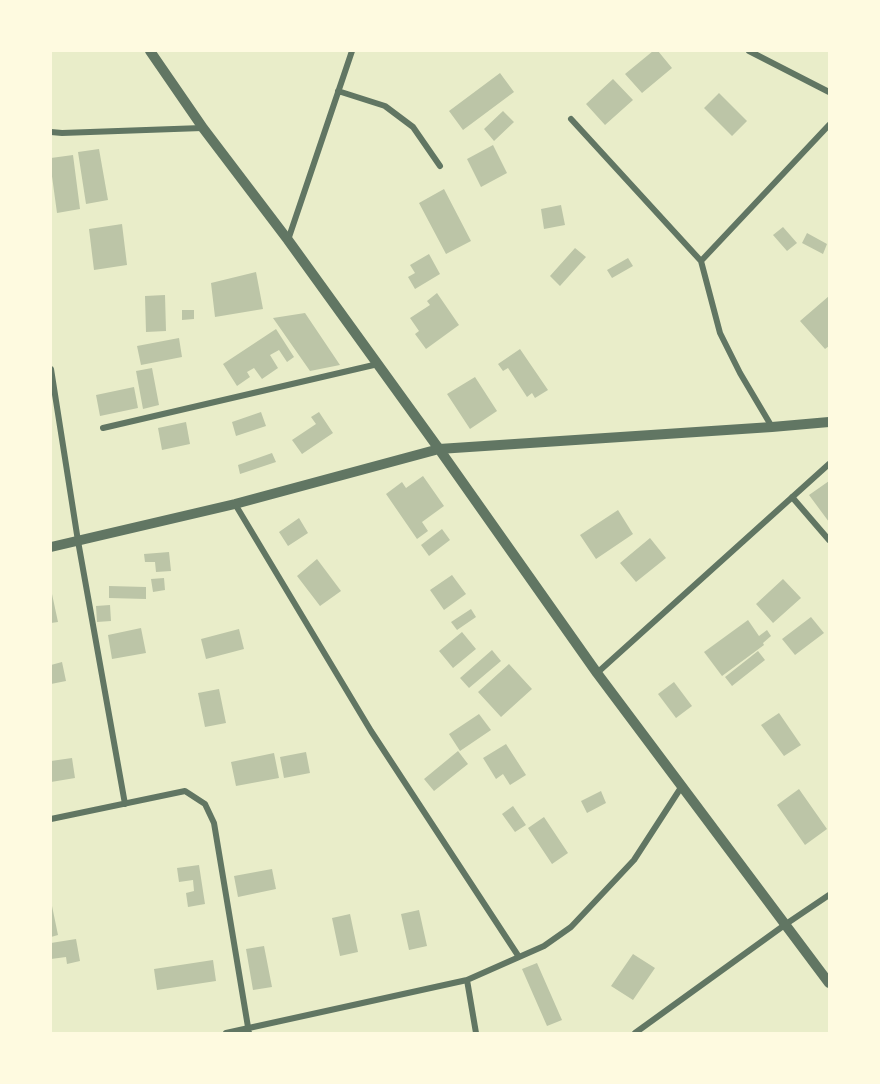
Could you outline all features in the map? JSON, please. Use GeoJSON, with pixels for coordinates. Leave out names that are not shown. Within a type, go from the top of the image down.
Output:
{"type":"FeatureCollection","features":[{"type":"Feature","properties":{"kind":"street"},"geometry":{"type":"LineString","coordinates":[[150,51],[203,128],[378,364],[597,673],[829,983]]}},
{"type":"Feature","properties":{"kind":"street"},"geometry":{"type":"LineString","coordinates":[[288,240],[352,51]]}},
{"type":"Feature","properties":{"kind":"street"},"geometry":{"type":"LineString","coordinates":[[749,51],[829,92]]}},
{"type":"Feature","properties":{"kind":"street"},"geometry":{"type":"LineString","coordinates":[[338,91],[385,106],[413,127],[440,166]]}},
{"type":"Feature","properties":{"kind":"street"},"geometry":{"type":"LineString","coordinates":[[571,119],[701,261],[720,333],[740,374],[772,427]]}},
{"type":"Feature","properties":{"kind":"street"},"geometry":{"type":"LineString","coordinates":[[701,261],[829,125]]}},
{"type":"Feature","properties":{"kind":"street"},"geometry":{"type":"LineString","coordinates":[[51,132],[62,134],[203,128]]}},
{"type":"Feature","properties":{"kind":"street"},"geometry":{"type":"LineString","coordinates":[[103,428],[378,364]]}},
{"type":"Feature","properties":{"kind":"street"},"geometry":{"type":"LineString","coordinates":[[51,369],[78,541],[125,804]]}},
{"type":"Feature","properties":{"kind":"street"},"geometry":{"type":"LineString","coordinates":[[51,547],[236,504],[439,449],[829,422]]}},
{"type":"Feature","properties":{"kind":"street"},"geometry":{"type":"LineString","coordinates":[[597,673],[829,464]]}},
{"type":"Feature","properties":{"kind":"street"},"geometry":{"type":"LineString","coordinates":[[792,497],[829,540]]}},
{"type":"Feature","properties":{"kind":"street"},"geometry":{"type":"LineString","coordinates":[[236,504],[371,731],[519,957]]}},
{"type":"Feature","properties":{"kind":"street"},"geometry":{"type":"LineString","coordinates":[[226,1033],[249,1031],[467,980],[544,946],[571,927],[634,860],[682,786]]}},
{"type":"Feature","properties":{"kind":"street"},"geometry":{"type":"LineString","coordinates":[[51,819],[185,791],[205,804],[214,823],[249,1031]]}},
{"type":"Feature","properties":{"kind":"street"},"geometry":{"type":"LineString","coordinates":[[635,1033],[829,895]]}},
{"type":"Feature","properties":{"kind":"street"},"geometry":{"type":"LineString","coordinates":[[467,980],[476,1033]]}},
{"type":"Feature","properties":{"kind":"building"},"geometry":{"type":"Polygon","coordinates":[[[653,51],[658,51],[672,68],[642,93],[625,74],[653,51]]]}},
{"type":"Feature","properties":{"kind":"building"},"geometry":{"type":"Polygon","coordinates":[[[500,73],[514,92],[463,130],[449,111],[500,73]]]}},
{"type":"Feature","properties":{"kind":"building"},"geometry":{"type":"Polygon","coordinates":[[[613,79],[633,100],[605,125],[586,104],[613,79]]]}},
{"type":"Feature","properties":{"kind":"building"},"geometry":{"type":"Polygon","coordinates":[[[719,93],[747,121],[732,136],[704,108],[719,93]]]}},
{"type":"Feature","properties":{"kind":"building"},"geometry":{"type":"Polygon","coordinates":[[[503,111],[514,122],[494,141],[484,129],[503,111]]]}},
{"type":"Feature","properties":{"kind":"building"},"geometry":{"type":"Polygon","coordinates":[[[493,145],[507,173],[481,187],[467,159],[493,145]]]}},
{"type":"Feature","properties":{"kind":"building"},"geometry":{"type":"Polygon","coordinates":[[[99,149],[108,200],[86,204],[78,152],[99,149]]]}},
{"type":"Feature","properties":{"kind":"building"},"geometry":{"type":"Polygon","coordinates":[[[73,155],[80,209],[57,213],[51,158],[73,155]]]}},
{"type":"Feature","properties":{"kind":"building"},"geometry":{"type":"Polygon","coordinates":[[[444,189],[471,241],[446,254],[419,203],[444,189]]]}},
{"type":"Feature","properties":{"kind":"building"},"geometry":{"type":"Polygon","coordinates":[[[561,205],[565,225],[544,229],[541,209],[561,205]]]}},
{"type":"Feature","properties":{"kind":"building"},"geometry":{"type":"Polygon","coordinates":[[[122,224],[127,265],[94,270],[89,229],[122,224]]]}},
{"type":"Feature","properties":{"kind":"building"},"geometry":{"type":"Polygon","coordinates":[[[783,227],[797,243],[787,251],[773,235],[783,227]]]}},
{"type":"Feature","properties":{"kind":"building"},"geometry":{"type":"Polygon","coordinates":[[[807,233],[827,244],[823,254],[802,243],[807,233]]]}},
{"type":"Feature","properties":{"kind":"building"},"geometry":{"type":"Polygon","coordinates":[[[575,248],[586,257],[560,286],[550,276],[575,248]]]}},
{"type":"Feature","properties":{"kind":"building"},"geometry":{"type":"Polygon","coordinates":[[[429,254],[440,274],[415,289],[408,277],[415,273],[410,265],[429,254]]]}},
{"type":"Feature","properties":{"kind":"building"},"geometry":{"type":"Polygon","coordinates":[[[628,258],[633,266],[612,278],[607,270],[628,258]]]}},
{"type":"Feature","properties":{"kind":"building"},"geometry":{"type":"Polygon","coordinates":[[[256,272],[263,309],[215,317],[211,283],[256,272]]]}},
{"type":"Feature","properties":{"kind":"building"},"geometry":{"type":"Polygon","coordinates":[[[437,293],[459,325],[426,349],[415,334],[419,331],[410,318],[430,305],[427,301],[437,293]]]}},
{"type":"Feature","properties":{"kind":"building"},"geometry":{"type":"Polygon","coordinates":[[[165,295],[166,331],[146,332],[145,296],[165,295]]]}},
{"type":"Feature","properties":{"kind":"building"},"geometry":{"type":"Polygon","coordinates":[[[829,296],[829,346],[825,349],[800,321],[829,296]]]}},
{"type":"Feature","properties":{"kind":"building"},"geometry":{"type":"Polygon","coordinates":[[[182,310],[194,310],[194,319],[182,320],[182,310]]]}},
{"type":"Feature","properties":{"kind":"building"},"geometry":{"type":"Polygon","coordinates":[[[305,313],[340,365],[310,371],[273,318],[305,313]]]}},
{"type":"Feature","properties":{"kind":"building"},"geometry":{"type":"Polygon","coordinates":[[[276,329],[294,357],[287,362],[279,350],[270,355],[278,368],[262,379],[254,368],[247,372],[250,377],[237,386],[223,364],[276,329]]]}},
{"type":"Feature","properties":{"kind":"building"},"geometry":{"type":"Polygon","coordinates":[[[179,338],[182,357],[141,365],[137,346],[179,338]]]}},
{"type":"Feature","properties":{"kind":"building"},"geometry":{"type":"Polygon","coordinates":[[[520,349],[548,390],[535,398],[532,393],[527,397],[508,368],[503,371],[498,364],[520,349]]]}},
{"type":"Feature","properties":{"kind":"building"},"geometry":{"type":"Polygon","coordinates":[[[152,368],[159,405],[143,409],[136,371],[152,368]]]}},
{"type":"Feature","properties":{"kind":"building"},"geometry":{"type":"Polygon","coordinates":[[[475,377],[497,411],[470,429],[447,394],[475,377]]]}},
{"type":"Feature","properties":{"kind":"building"},"geometry":{"type":"Polygon","coordinates":[[[134,387],[138,408],[100,416],[96,395],[134,387]]]}},
{"type":"Feature","properties":{"kind":"building"},"geometry":{"type":"Polygon","coordinates":[[[261,412],[266,426],[236,436],[232,422],[261,412]]]}},
{"type":"Feature","properties":{"kind":"building"},"geometry":{"type":"Polygon","coordinates":[[[319,412],[333,433],[302,454],[292,440],[316,424],[311,417],[319,412]]]}},
{"type":"Feature","properties":{"kind":"building"},"geometry":{"type":"Polygon","coordinates":[[[186,422],[190,444],[162,450],[158,428],[186,422]]]}},
{"type":"Feature","properties":{"kind":"building"},"geometry":{"type":"Polygon","coordinates":[[[272,453],[276,462],[240,474],[238,465],[272,453]]]}},
{"type":"Feature","properties":{"kind":"building"},"geometry":{"type":"Polygon","coordinates":[[[423,476],[444,506],[422,522],[428,531],[417,539],[386,494],[402,482],[406,488],[423,476]]]}},
{"type":"Feature","properties":{"kind":"building"},"geometry":{"type":"Polygon","coordinates":[[[829,481],[829,522],[809,495],[829,481]]]}},
{"type":"Feature","properties":{"kind":"building"},"geometry":{"type":"Polygon","coordinates":[[[618,510],[633,534],[596,559],[580,535],[618,510]]]}},
{"type":"Feature","properties":{"kind":"building"},"geometry":{"type":"Polygon","coordinates":[[[299,518],[308,533],[288,546],[279,532],[299,518]]]}},
{"type":"Feature","properties":{"kind":"building"},"geometry":{"type":"Polygon","coordinates":[[[442,529],[450,540],[429,556],[421,545],[442,529]]]}},
{"type":"Feature","properties":{"kind":"building"},"geometry":{"type":"Polygon","coordinates":[[[650,538],[666,558],[636,582],[620,563],[650,538]]]}},
{"type":"Feature","properties":{"kind":"building"},"geometry":{"type":"Polygon","coordinates":[[[169,552],[171,571],[156,572],[155,562],[145,562],[144,554],[169,552]]]}},
{"type":"Feature","properties":{"kind":"building"},"geometry":{"type":"Polygon","coordinates":[[[317,559],[341,591],[320,606],[297,576],[317,559]]]}},
{"type":"Feature","properties":{"kind":"building"},"geometry":{"type":"Polygon","coordinates":[[[452,575],[466,594],[444,610],[430,590],[452,575]]]}},
{"type":"Feature","properties":{"kind":"building"},"geometry":{"type":"Polygon","coordinates":[[[164,578],[165,590],[153,592],[151,579],[164,578]]]}},
{"type":"Feature","properties":{"kind":"building"},"geometry":{"type":"Polygon","coordinates":[[[783,579],[801,598],[773,623],[756,604],[783,579]]]}},
{"type":"Feature","properties":{"kind":"building"},"geometry":{"type":"Polygon","coordinates":[[[109,586],[146,587],[146,599],[109,598],[109,586]]]}},
{"type":"Feature","properties":{"kind":"building"},"geometry":{"type":"Polygon","coordinates":[[[51,594],[58,622],[51,623],[51,594]]]}},
{"type":"Feature","properties":{"kind":"building"},"geometry":{"type":"Polygon","coordinates":[[[110,605],[111,621],[97,622],[96,606],[110,605]]]}},
{"type":"Feature","properties":{"kind":"building"},"geometry":{"type":"Polygon","coordinates":[[[471,609],[476,617],[457,630],[451,622],[471,609]]]}},
{"type":"Feature","properties":{"kind":"building"},"geometry":{"type":"Polygon","coordinates":[[[811,617],[824,633],[795,655],[782,639],[811,617]]]}},
{"type":"Feature","properties":{"kind":"building"},"geometry":{"type":"Polygon","coordinates":[[[748,620],[759,636],[767,630],[771,636],[763,643],[764,645],[722,676],[704,652],[748,620]]]}},
{"type":"Feature","properties":{"kind":"building"},"geometry":{"type":"Polygon","coordinates":[[[141,628],[146,653],[112,659],[108,635],[141,628]]]}},
{"type":"Feature","properties":{"kind":"building"},"geometry":{"type":"Polygon","coordinates":[[[239,629],[244,649],[206,659],[201,639],[239,629]]]}},
{"type":"Feature","properties":{"kind":"building"},"geometry":{"type":"Polygon","coordinates":[[[462,632],[476,649],[453,668],[439,651],[462,632]]]}},
{"type":"Feature","properties":{"kind":"building"},"geometry":{"type":"Polygon","coordinates":[[[492,650],[501,661],[469,688],[460,678],[492,650]]]}},
{"type":"Feature","properties":{"kind":"building"},"geometry":{"type":"Polygon","coordinates":[[[758,651],[765,660],[732,686],[725,677],[758,651]]]}},
{"type":"Feature","properties":{"kind":"building"},"geometry":{"type":"Polygon","coordinates":[[[62,662],[66,681],[51,684],[51,665],[62,662]]]}},
{"type":"Feature","properties":{"kind":"building"},"geometry":{"type":"Polygon","coordinates":[[[509,664],[532,689],[501,717],[478,692],[509,664]]]}},
{"type":"Feature","properties":{"kind":"building"},"geometry":{"type":"Polygon","coordinates":[[[674,682],[692,706],[676,718],[658,694],[674,682]]]}},
{"type":"Feature","properties":{"kind":"building"},"geometry":{"type":"Polygon","coordinates":[[[219,689],[226,723],[205,727],[198,693],[219,689]]]}},
{"type":"Feature","properties":{"kind":"building"},"geometry":{"type":"Polygon","coordinates":[[[779,713],[801,745],[784,756],[761,725],[779,713]]]}},
{"type":"Feature","properties":{"kind":"building"},"geometry":{"type":"Polygon","coordinates":[[[479,714],[491,730],[460,751],[449,734],[479,714]]]}},
{"type":"Feature","properties":{"kind":"building"},"geometry":{"type":"Polygon","coordinates":[[[506,744],[526,775],[510,785],[503,774],[496,779],[483,758],[506,744]]]}},
{"type":"Feature","properties":{"kind":"building"},"geometry":{"type":"Polygon","coordinates":[[[458,751],[468,764],[434,791],[424,779],[458,751]]]}},
{"type":"Feature","properties":{"kind":"building"},"geometry":{"type":"Polygon","coordinates":[[[306,752],[310,773],[284,778],[280,757],[306,752]]]}},
{"type":"Feature","properties":{"kind":"building"},"geometry":{"type":"Polygon","coordinates":[[[274,753],[279,778],[236,786],[231,762],[274,753]]]}},
{"type":"Feature","properties":{"kind":"building"},"geometry":{"type":"Polygon","coordinates":[[[72,758],[75,778],[51,782],[51,761],[72,758]]]}},
{"type":"Feature","properties":{"kind":"building"},"geometry":{"type":"Polygon","coordinates":[[[799,789],[827,829],[805,845],[777,805],[799,789]]]}},
{"type":"Feature","properties":{"kind":"building"},"geometry":{"type":"Polygon","coordinates":[[[601,791],[606,803],[587,813],[581,801],[601,791]]]}},
{"type":"Feature","properties":{"kind":"building"},"geometry":{"type":"Polygon","coordinates":[[[513,806],[526,825],[515,832],[502,814],[513,806]]]}},
{"type":"Feature","properties":{"kind":"building"},"geometry":{"type":"Polygon","coordinates":[[[544,817],[568,853],[552,864],[528,828],[544,817]]]}},
{"type":"Feature","properties":{"kind":"building"},"geometry":{"type":"Polygon","coordinates":[[[199,865],[205,904],[188,907],[186,893],[194,891],[193,880],[179,882],[177,868],[199,865]]]}},
{"type":"Feature","properties":{"kind":"building"},"geometry":{"type":"Polygon","coordinates":[[[272,869],[276,889],[238,897],[234,876],[272,869]]]}},
{"type":"Feature","properties":{"kind":"building"},"geometry":{"type":"Polygon","coordinates":[[[51,907],[58,935],[51,937],[51,907]]]}},
{"type":"Feature","properties":{"kind":"building"},"geometry":{"type":"Polygon","coordinates":[[[419,910],[427,946],[409,950],[401,914],[419,910]]]}},
{"type":"Feature","properties":{"kind":"building"},"geometry":{"type":"Polygon","coordinates":[[[350,914],[358,952],[340,956],[332,918],[350,914]]]}},
{"type":"Feature","properties":{"kind":"building"},"geometry":{"type":"Polygon","coordinates":[[[76,939],[80,961],[67,964],[66,957],[51,959],[51,943],[76,939]]]}},
{"type":"Feature","properties":{"kind":"building"},"geometry":{"type":"Polygon","coordinates":[[[264,946],[272,987],[253,990],[246,949],[264,946]]]}},
{"type":"Feature","properties":{"kind":"building"},"geometry":{"type":"Polygon","coordinates":[[[633,954],[655,968],[633,1000],[611,986],[633,954]]]}},
{"type":"Feature","properties":{"kind":"building"},"geometry":{"type":"Polygon","coordinates":[[[213,960],[216,981],[157,990],[154,969],[213,960]]]}},
{"type":"Feature","properties":{"kind":"building"},"geometry":{"type":"Polygon","coordinates":[[[537,963],[562,1020],[547,1026],[522,969],[537,963]]]}}]}
